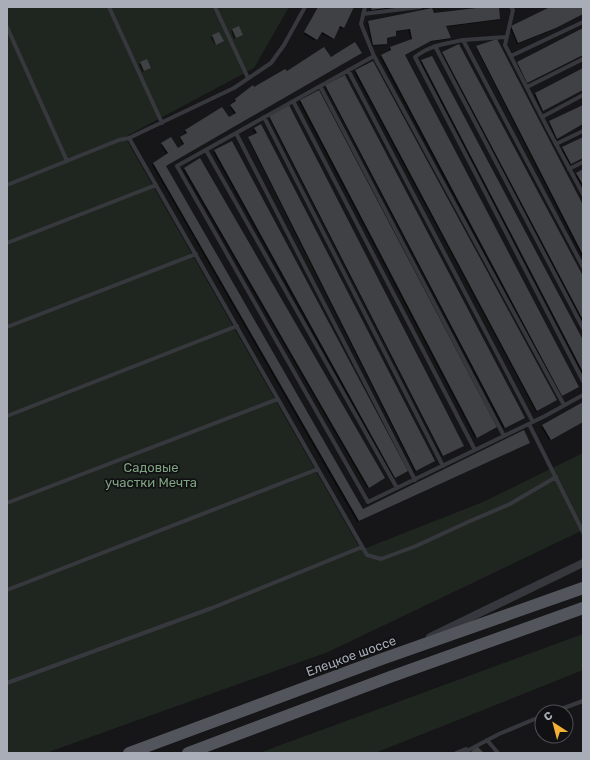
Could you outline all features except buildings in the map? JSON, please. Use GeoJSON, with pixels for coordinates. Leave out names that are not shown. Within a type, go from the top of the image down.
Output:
{"type":"FeatureCollection","features":[{"type":"Feature","properties":{"kind":"main road","name":"Елецкое шоссе"},"geometry":{"type":"LineString","coordinates":[[129,753],[583,588]]}},
{"type":"Feature","properties":{"kind":"main road"},"geometry":{"type":"LineString","coordinates":[[188,753],[390,677],[583,608]]}},
{"type":"Feature","properties":{"kind":"street"},"geometry":{"type":"LineString","coordinates":[[382,660],[583,563]]}},
{"type":"Feature","properties":{"kind":"lane"},"geometry":{"type":"LineString","coordinates":[[109,7],[162,123]]}},
{"type":"Feature","properties":{"kind":"lane"},"geometry":{"type":"LineString","coordinates":[[215,7],[248,78]]}},
{"type":"Feature","properties":{"kind":"lane"},"geometry":{"type":"LineString","coordinates":[[7,185],[119,140],[129,138],[234,88],[271,62],[284,45],[305,7]]}},
{"type":"Feature","properties":{"kind":"lane"},"geometry":{"type":"LineString","coordinates":[[365,7],[361,24],[374,56],[564,405]]}},
{"type":"Feature","properties":{"kind":"lane"},"geometry":{"type":"LineString","coordinates":[[363,14],[420,7]]}},
{"type":"Feature","properties":{"kind":"lane"},"geometry":{"type":"LineString","coordinates":[[511,7],[513,10],[505,45],[583,194]]}},
{"type":"Feature","properties":{"kind":"lane"},"geometry":{"type":"LineString","coordinates":[[511,56],[583,22]]}},
{"type":"Feature","properties":{"kind":"lane"},"geometry":{"type":"LineString","coordinates":[[7,27],[67,161]]}},
{"type":"Feature","properties":{"kind":"lane"},"geometry":{"type":"LineString","coordinates":[[506,37],[463,40],[435,46],[424,49],[415,57],[583,381]]}},
{"type":"Feature","properties":{"kind":"lane"},"geometry":{"type":"LineString","coordinates":[[463,40],[583,267]]}},
{"type":"Feature","properties":{"kind":"lane"},"geometry":{"type":"LineString","coordinates":[[435,46],[583,328]]}},
{"type":"Feature","properties":{"kind":"lane"},"geometry":{"type":"LineString","coordinates":[[374,56],[177,166],[368,502],[531,423],[583,395]]}},
{"type":"Feature","properties":{"kind":"lane"},"geometry":{"type":"LineString","coordinates":[[527,87],[583,59]]}},
{"type":"Feature","properties":{"kind":"lane"},"geometry":{"type":"LineString","coordinates":[[348,70],[531,423],[583,532]]}},
{"type":"Feature","properties":{"kind":"lane"},"geometry":{"type":"LineString","coordinates":[[320,86],[504,436]]}},
{"type":"Feature","properties":{"kind":"lane"},"geometry":{"type":"LineString","coordinates":[[542,117],[583,95]]}},
{"type":"Feature","properties":{"kind":"lane"},"geometry":{"type":"LineString","coordinates":[[293,101],[475,450]]}},
{"type":"Feature","properties":{"kind":"lane"},"geometry":{"type":"LineString","coordinates":[[264,117],[443,466]]}},
{"type":"Feature","properties":{"kind":"lane"},"geometry":{"type":"LineString","coordinates":[[556,144],[583,131]]}},
{"type":"Feature","properties":{"kind":"lane"},"geometry":{"type":"LineString","coordinates":[[236,133],[415,480]]}},
{"type":"Feature","properties":{"kind":"lane"},"geometry":{"type":"LineString","coordinates":[[129,138],[367,555],[381,559],[416,546],[510,504],[556,477]]}},
{"type":"Feature","properties":{"kind":"lane"},"geometry":{"type":"LineString","coordinates":[[206,150],[397,488]]}},
{"type":"Feature","properties":{"kind":"lane"},"geometry":{"type":"LineString","coordinates":[[569,169],[583,162]]}},
{"type":"Feature","properties":{"kind":"lane"},"geometry":{"type":"LineString","coordinates":[[7,243],[156,185]]}},
{"type":"Feature","properties":{"kind":"lane"},"geometry":{"type":"LineString","coordinates":[[7,327],[196,254]]}},
{"type":"Feature","properties":{"kind":"lane"},"geometry":{"type":"LineString","coordinates":[[7,416],[237,326]]}},
{"type":"Feature","properties":{"kind":"lane"},"geometry":{"type":"LineString","coordinates":[[7,503],[278,399]]}},
{"type":"Feature","properties":{"kind":"lane"},"geometry":{"type":"LineString","coordinates":[[7,590],[318,470]]}},
{"type":"Feature","properties":{"kind":"lane"},"geometry":{"type":"LineString","coordinates":[[7,683],[212,608],[362,547]]}},
{"type":"Feature","properties":{"kind":"lane"},"geometry":{"type":"LineString","coordinates":[[463,753],[499,734],[534,719]]}},
{"type":"Feature","properties":{"kind":"lane"},"geometry":{"type":"LineString","coordinates":[[456,753],[487,740]]}},
{"type":"Feature","properties":{"kind":"lane"},"geometry":{"type":"LineString","coordinates":[[487,740],[498,753]]}},
{"type":"Feature","properties":{"kind":"green space","name":"Садовые участки Мечта"},"geometry":{"type":"Polygon","coordinates":[[[7,7],[289,7],[254,68],[125,137],[361,550],[483,502],[583,453],[583,530],[328,652],[46,753],[7,753],[7,7]]]}},
{"type":"Feature","properties":{"kind":"green space"},"geometry":{"type":"Polygon","coordinates":[[[583,634],[583,670],[375,753],[259,753],[583,634]]]}}]}
